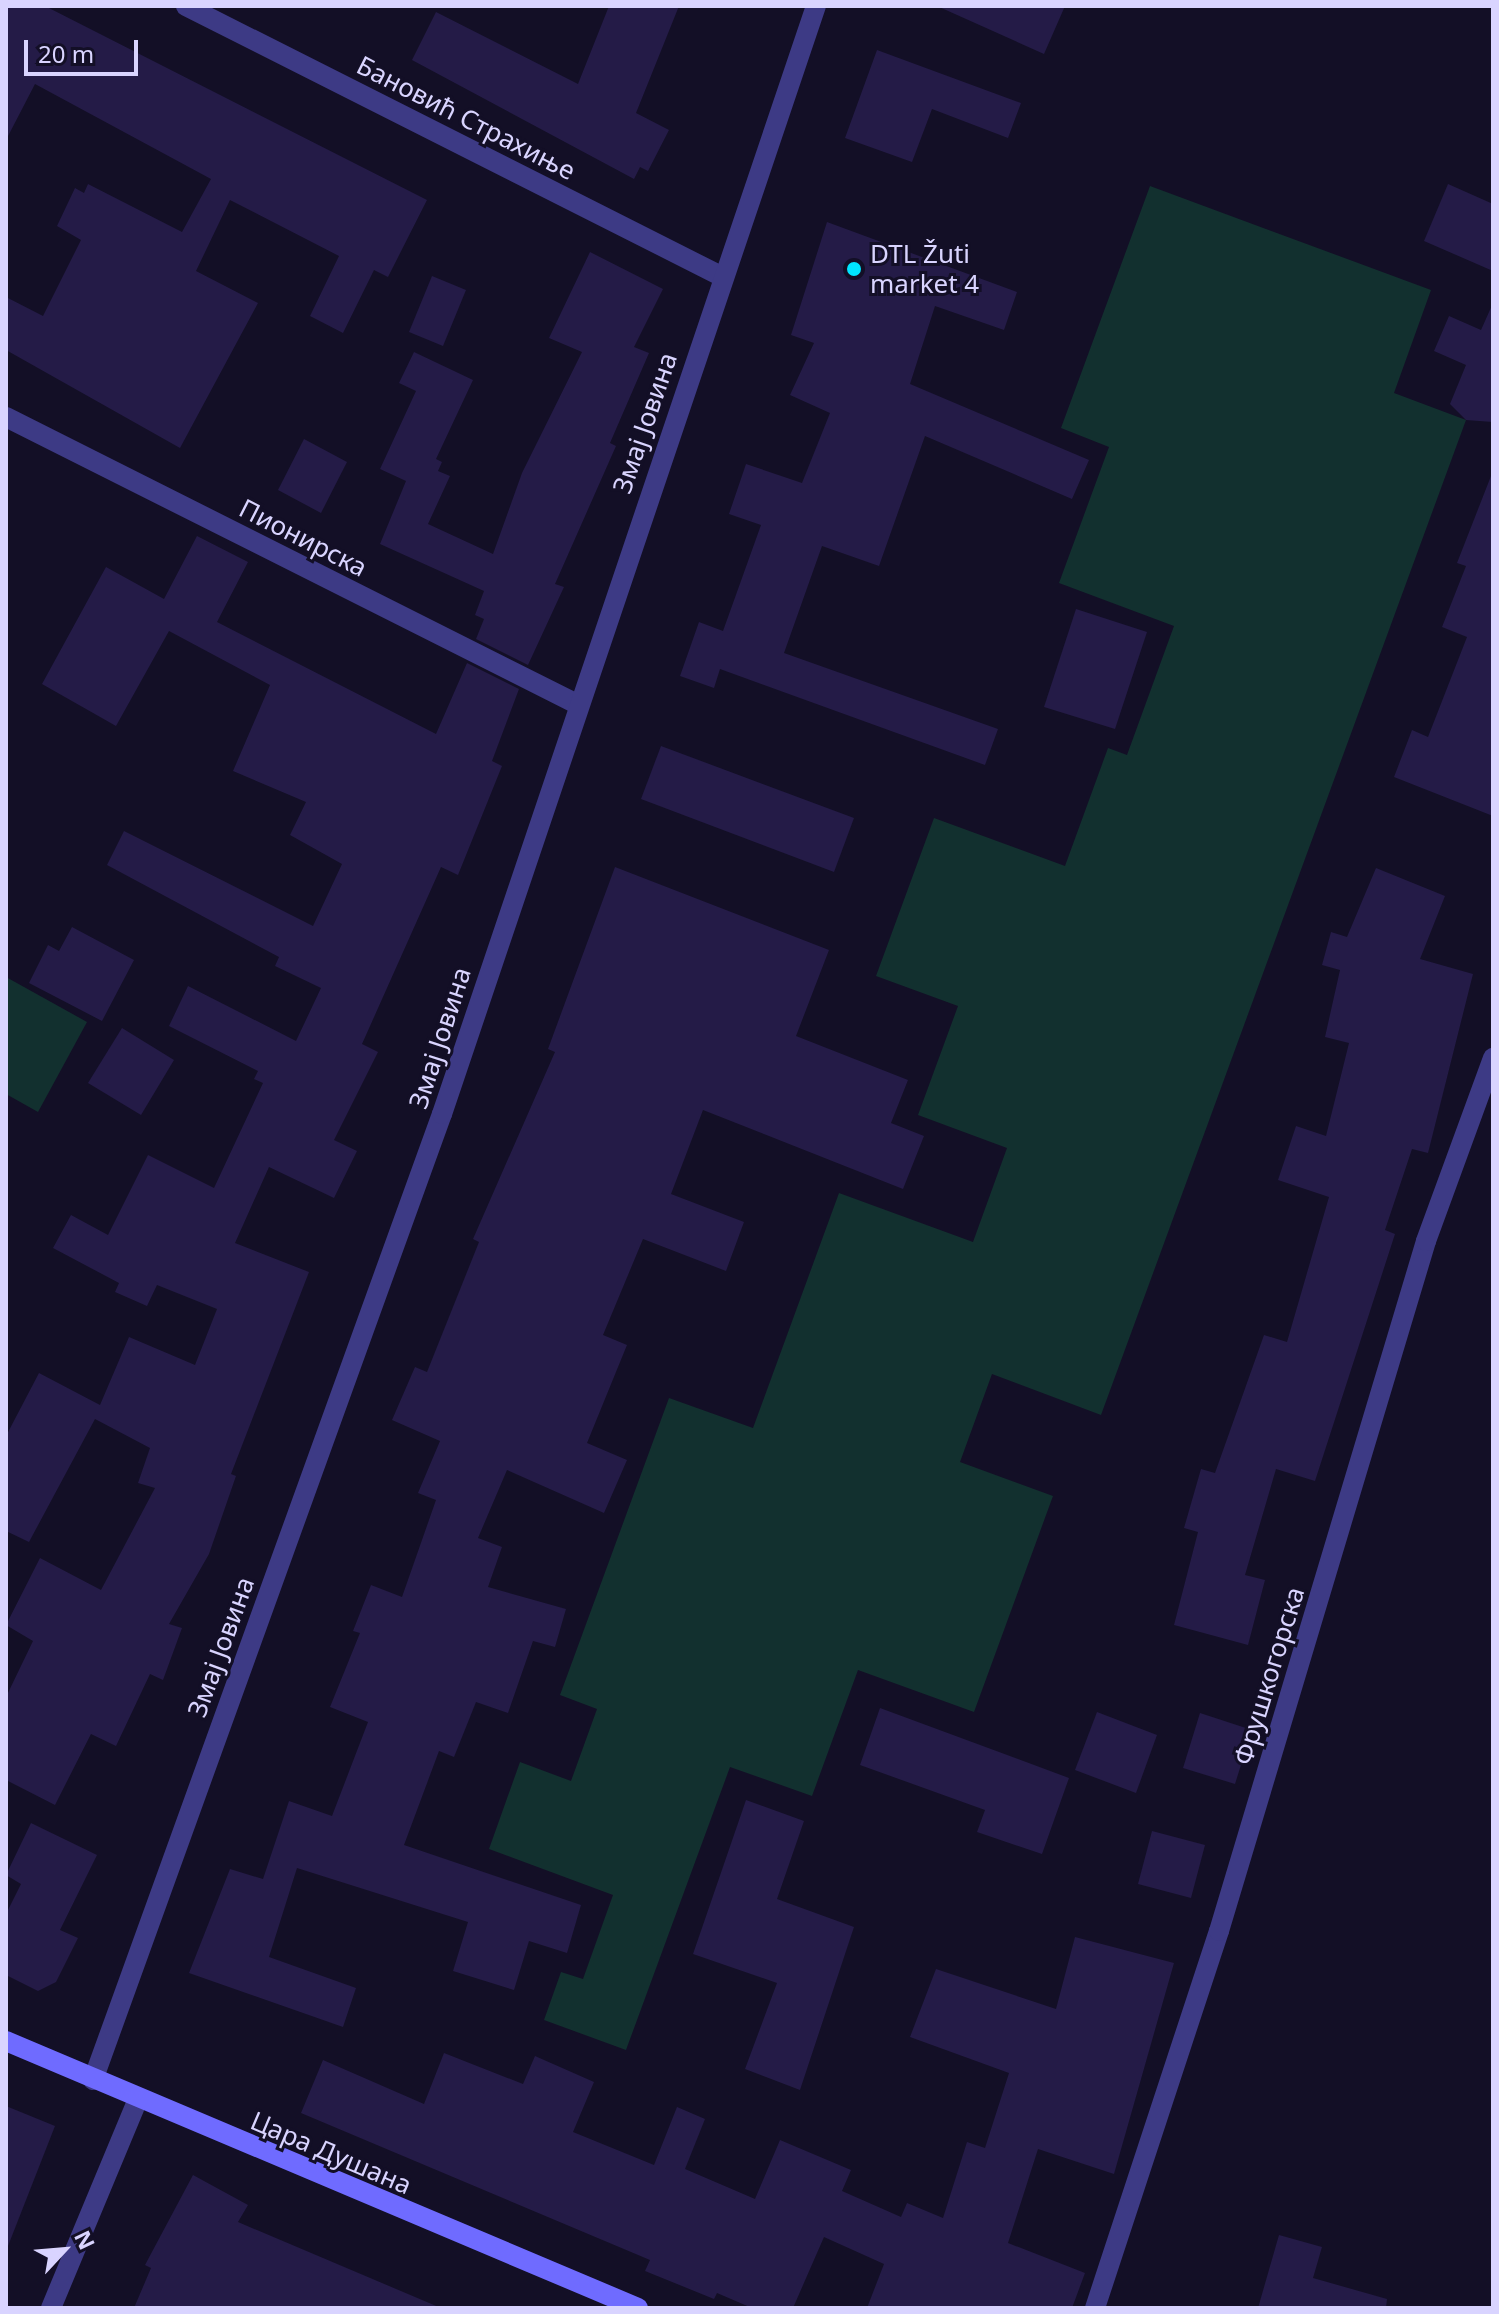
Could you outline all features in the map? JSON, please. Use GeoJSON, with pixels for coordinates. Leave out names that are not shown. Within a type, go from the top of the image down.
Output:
{"type":"FeatureCollection","features":[{"type":"Feature","properties":{"kind":"main road","name":"Цара Душана"},"geometry":{"type":"LineString","coordinates":[[6,2041],[638,2308]]}},
{"type":"Feature","properties":{"kind":"street","name":"Бановић Страхиње"},"geometry":{"type":"LineString","coordinates":[[186,6],[723,277]]}},
{"type":"Feature","properties":{"kind":"street","name":"Змај Јовина"},"geometry":{"type":"LineString","coordinates":[[93,2080],[442,1114],[577,704],[816,6]]}},
{"type":"Feature","properties":{"kind":"street","name":"Пионирска"},"geometry":{"type":"LineString","coordinates":[[6,417],[577,704]]}},
{"type":"Feature","properties":{"kind":"street","name":"Фрушкогорска"},"geometry":{"type":"LineString","coordinates":[[1095,2308],[1219,1931],[1426,1241],[1493,1058]]}},
{"type":"Feature","properties":{"kind":"street"},"geometry":{"type":"LineString","coordinates":[[51,2308],[138,2099]]}},
{"type":"Feature","properties":{"kind":"green space"},"geometry":{"type":"Polygon","coordinates":[[[1150,186],[1431,290],[1394,393],[1466,420],[1101,1415],[992,1374],[960,1462],[1053,1496],[974,1712],[858,1670],[812,1796],[730,1767],[626,2050],[544,2020],[561,1972],[583,1979],[613,1895],[489,1849],[520,1762],[571,1781],[597,1709],[560,1695],[669,1398],[753,1428],[839,1193],[973,1242],[1007,1148],[918,1115],[958,1006],[876,976],[934,818],[1065,866],[1108,748],[1127,755],[1174,626],[1059,583],[1109,447],[1061,428],[1150,186]]]}},
{"type":"Feature","properties":{"kind":"green space"},"geometry":{"type":"Polygon","coordinates":[[[6,977],[87,1022],[38,1112],[6,1094],[6,977]]]}},
{"type":"Feature","properties":{"kind":"building"},"geometry":{"type":"Polygon","coordinates":[[[6,6],[45,6],[427,200],[388,277],[374,270],[343,333],[310,316],[339,256],[230,200],[196,271],[258,303],[180,448],[6,350],[6,297],[43,316],[81,240],[57,226],[75,188],[84,193],[88,184],[182,232],[211,179],[35,84],[6,140],[6,6]]]}},
{"type":"Feature","properties":{"kind":"building"},"geometry":{"type":"Polygon","coordinates":[[[609,6],[679,6],[636,113],[669,130],[648,171],[640,167],[634,179],[412,60],[436,12],[578,84],[609,6]]]}},
{"type":"Feature","properties":{"kind":"building"},"geometry":{"type":"Polygon","coordinates":[[[937,6],[1065,6],[1044,54],[937,6]]]}},
{"type":"Feature","properties":{"kind":"building"},"geometry":{"type":"Polygon","coordinates":[[[877,50],[1021,103],[1008,138],[932,109],[912,162],[845,138],[877,50]]]}},
{"type":"Feature","properties":{"kind":"building"},"geometry":{"type":"Polygon","coordinates":[[[1448,184],[1493,204],[1493,271],[1424,241],[1448,184]]]}},
{"type":"Feature","properties":{"kind":"building"},"geometry":{"type":"Polygon","coordinates":[[[827,222],[1017,292],[1004,330],[935,306],[910,384],[1089,460],[1072,499],[925,436],[879,566],[822,546],[784,653],[998,729],[985,765],[720,669],[714,688],[680,676],[699,622],[723,631],[761,525],[729,514],[746,464],[802,483],[830,413],[790,395],[814,343],[791,335],[827,222]]]}},
{"type":"Feature","properties":{"kind":"building"},"geometry":{"type":"Polygon","coordinates":[[[590,252],[663,289],[634,347],[649,353],[610,443],[616,446],[555,584],[564,587],[528,665],[476,639],[484,619],[475,615],[484,591],[380,544],[406,481],[380,469],[416,391],[399,383],[414,352],[473,380],[436,459],[442,462],[438,471],[450,476],[428,524],[493,554],[522,473],[582,352],[549,338],[590,252]]]}},
{"type":"Feature","properties":{"kind":"building"},"geometry":{"type":"Polygon","coordinates":[[[432,276],[466,290],[443,346],[409,332],[432,276]]]}},
{"type":"Feature","properties":{"kind":"building"},"geometry":{"type":"Polygon","coordinates":[[[1493,303],[1493,422],[1466,420],[1450,404],[1466,365],[1434,351],[1449,316],[1481,330],[1493,303]]]}},
{"type":"Feature","properties":{"kind":"building"},"geometry":{"type":"Polygon","coordinates":[[[304,439],[347,462],[321,513],[278,490],[304,439]]]}},
{"type":"Feature","properties":{"kind":"building"},"geometry":{"type":"Polygon","coordinates":[[[1491,476],[1493,816],[1394,777],[1412,730],[1428,737],[1467,637],[1442,627],[1466,566],[1457,563],[1491,476]]]}},
{"type":"Feature","properties":{"kind":"building"},"geometry":{"type":"Polygon","coordinates":[[[197,536],[248,562],[217,622],[436,734],[467,663],[519,689],[492,761],[502,766],[458,875],[441,867],[362,1044],[378,1052],[334,1140],[357,1151],[334,1198],[269,1167],[235,1243],[309,1272],[231,1474],[236,1476],[209,1554],[169,1624],[182,1628],[163,1680],[150,1674],[116,1746],[91,1734],[55,1805],[6,1780],[6,1697],[33,1641],[6,1625],[40,1558],[101,1590],[155,1488],[138,1483],[150,1448],[95,1419],[29,1542],[6,1531],[6,1436],[39,1373],[100,1405],[129,1337],[195,1365],[217,1309],[157,1285],[147,1306],[115,1292],[119,1283],[53,1248],[71,1215],[108,1235],[148,1155],[214,1188],[263,1083],[254,1079],[258,1071],[169,1026],[188,986],[296,1041],[321,988],[275,966],[279,957],[107,865],[124,831],[313,926],[342,864],[290,835],[306,802],[233,771],[270,685],[169,631],[116,726],[42,684],[106,567],[164,599],[197,536]]]}},
{"type":"Feature","properties":{"kind":"building"},"geometry":{"type":"Polygon","coordinates":[[[1076,609],[1147,632],[1115,729],[1044,707],[1076,609]]]}},
{"type":"Feature","properties":{"kind":"building"},"geometry":{"type":"Polygon","coordinates":[[[661,746],[854,818],[834,872],[641,799],[661,746]]]}},
{"type":"Feature","properties":{"kind":"building"},"geometry":{"type":"Polygon","coordinates":[[[615,867],[829,950],[796,1036],[908,1080],[891,1123],[924,1136],[903,1189],[703,1110],[671,1194],[744,1222],[726,1271],[643,1239],[603,1335],[627,1345],[587,1443],[627,1460],[604,1513],[507,1470],[478,1538],[502,1547],[488,1587],[566,1609],[555,1647],[533,1641],[508,1713],[476,1702],[454,1757],[439,1751],[404,1845],[581,1905],[567,1953],[529,1941],[514,1990],[453,1971],[468,1922],[297,1868],[269,1957],[356,1988],[343,2027],[189,1973],[230,1869],[263,1879],[289,1801],[332,1816],[368,1722],[330,1707],[360,1633],[353,1631],[371,1585],[402,1597],[436,1500],[418,1493],[440,1441],[392,1420],[415,1367],[427,1372],[479,1242],[473,1239],[555,1052],[548,1049],[615,867]]]}},
{"type":"Feature","properties":{"kind":"building"},"geometry":{"type":"Polygon","coordinates":[[[1376,868],[1445,896],[1420,959],[1473,974],[1428,1153],[1412,1149],[1385,1230],[1395,1234],[1315,1481],[1276,1469],[1245,1575],[1265,1580],[1248,1645],[1174,1625],[1198,1532],[1184,1528],[1201,1469],[1215,1473],[1264,1335],[1287,1342],[1329,1197],[1278,1180],[1296,1126],[1326,1136],[1349,1043],[1325,1037],[1340,970],[1322,965],[1331,932],[1347,937],[1376,868]]]}},
{"type":"Feature","properties":{"kind":"building"},"geometry":{"type":"Polygon","coordinates":[[[72,927],[134,960],[102,1021],[29,983],[48,945],[59,951],[72,927]]]}},
{"type":"Feature","properties":{"kind":"building"},"geometry":{"type":"Polygon","coordinates":[[[122,1028],[174,1060],[141,1115],[88,1083],[122,1028]]]}},
{"type":"Feature","properties":{"kind":"building"},"geometry":{"type":"Polygon","coordinates":[[[880,1708],[1069,1778],[1042,1854],[977,1832],[985,1810],[860,1765],[880,1708]]]}},
{"type":"Feature","properties":{"kind":"building"},"geometry":{"type":"Polygon","coordinates":[[[1097,1712],[1157,1735],[1136,1793],[1075,1770],[1097,1712]]]}},
{"type":"Feature","properties":{"kind":"building"},"geometry":{"type":"Polygon","coordinates":[[[1200,1713],[1252,1730],[1235,1784],[1183,1768],[1200,1713]]]}},
{"type":"Feature","properties":{"kind":"building"},"geometry":{"type":"Polygon","coordinates":[[[746,1800],[804,1821],[777,1899],[854,1927],[800,2090],[745,2069],[777,1983],[693,1954],[746,1800]]]}},
{"type":"Feature","properties":{"kind":"building"},"geometry":{"type":"Polygon","coordinates":[[[31,1823],[97,1855],[60,1930],[78,1938],[56,1982],[38,1991],[6,1975],[6,1914],[21,1884],[6,1875],[31,1823]]]}},
{"type":"Feature","properties":{"kind":"building"},"geometry":{"type":"Polygon","coordinates":[[[1152,1831],[1205,1845],[1191,1898],[1138,1884],[1152,1831]]]}},
{"type":"Feature","properties":{"kind":"building"},"geometry":{"type":"Polygon","coordinates":[[[1075,1937],[1174,1963],[1114,2174],[1038,2149],[1008,2243],[1085,2273],[1072,2308],[867,2308],[884,2264],[824,2237],[793,2308],[752,2308],[717,2293],[714,2299],[645,2271],[650,2260],[301,2113],[323,2060],[424,2104],[444,2053],[523,2084],[535,2056],[594,2082],[573,2132],[654,2165],[677,2107],[705,2119],[685,2169],[755,2199],[780,2140],[851,2170],[842,2191],[901,2217],[907,2203],[943,2218],[967,2142],[985,2148],[1009,2073],[910,2037],[936,1969],[1056,2009],[1075,1937]]]}},
{"type":"Feature","properties":{"kind":"building"},"geometry":{"type":"Polygon","coordinates":[[[6,2106],[55,2126],[8,2246],[6,2245],[6,2106]]]}},
{"type":"Feature","properties":{"kind":"building"},"geometry":{"type":"Polygon","coordinates":[[[193,2175],[248,2205],[238,2222],[441,2308],[134,2308],[151,2268],[145,2265],[193,2175]]]}},
{"type":"Feature","properties":{"kind":"building"},"geometry":{"type":"Polygon","coordinates":[[[1279,2235],[1322,2247],[1313,2278],[1387,2299],[1386,2308],[1258,2308],[1279,2235]]]}},
{"type":"Feature","properties":{"kind":"place","name":"DTL Žuti market 4"},"geometry":{"type":"Point","coordinates":[854,269]}}]}
